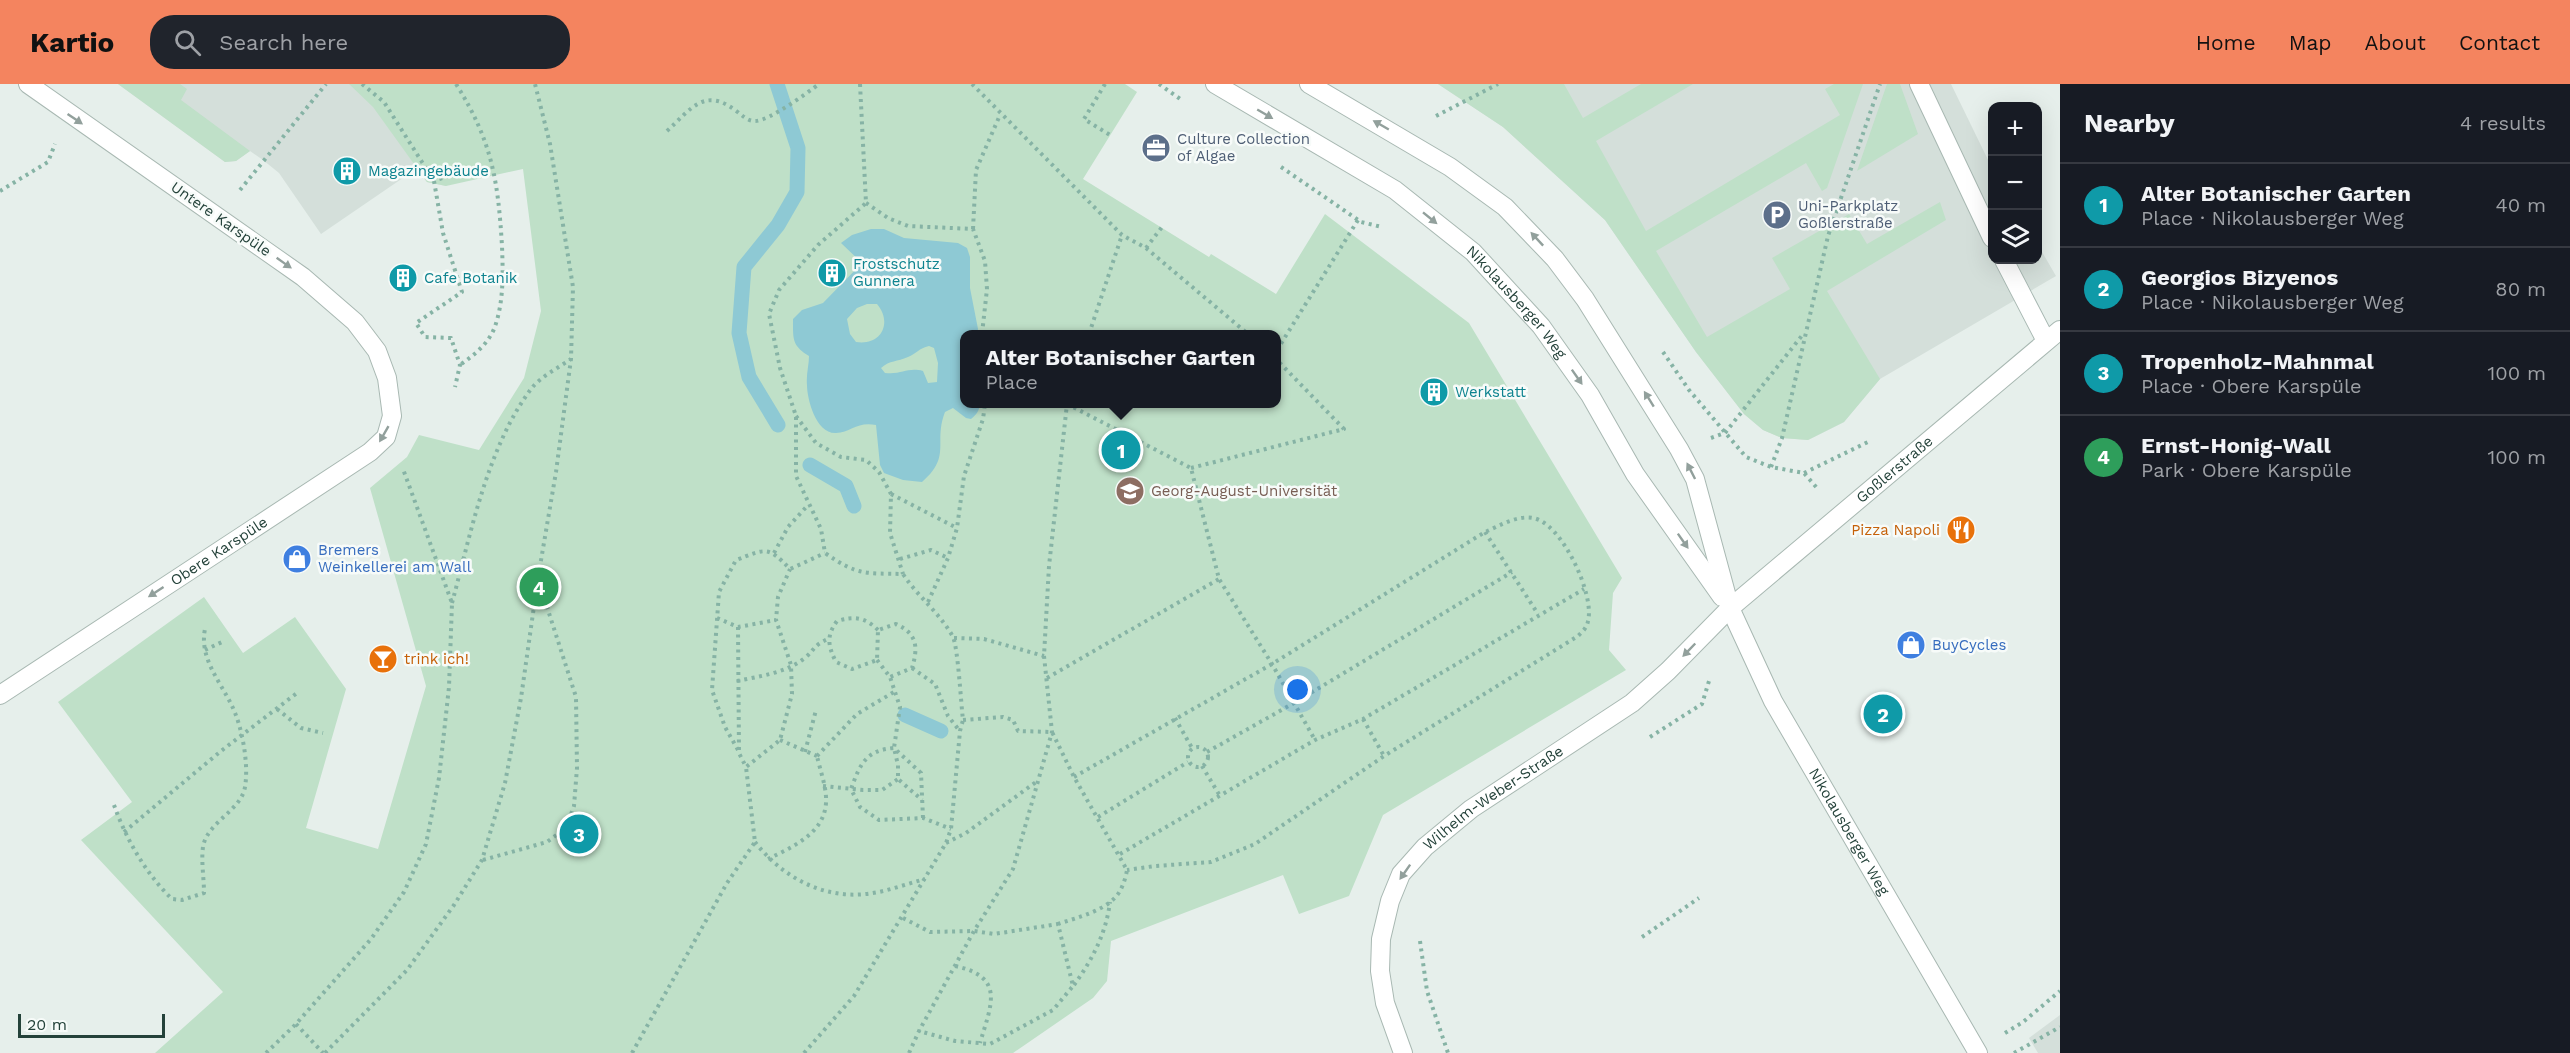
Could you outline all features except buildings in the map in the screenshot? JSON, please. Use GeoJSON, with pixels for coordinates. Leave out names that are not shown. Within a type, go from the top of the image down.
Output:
{"type":"FeatureCollection","features":[{"type":"Feature","properties":{"kind":"street","name":"Untere Karspüle"},"geometry":{"type":"LineString","coordinates":[[28,84],[66,113],[220,217],[303,277],[355,322],[377,351],[387,378],[392,416],[386,437]]}},
{"type":"Feature","properties":{"kind":"street","name":"Nikolausberger Weg"},"geometry":{"type":"LineString","coordinates":[[1215,84],[1395,190],[1473,252],[1541,326],[1590,395],[1635,474],[1730,608]]}},
{"type":"Feature","properties":{"kind":"street","name":"Nikolausberger Weg"},"geometry":{"type":"LineString","coordinates":[[1309,84],[1450,167],[1505,207],[1555,259],[1611,337],[1695,479],[1730,608],[1773,701],[1977,1051]]}},
{"type":"Feature","properties":{"kind":"street"},"geometry":{"type":"LineString","coordinates":[[1919,84],[1988,230]]}},
{"type":"Feature","properties":{"kind":"street"},"geometry":{"type":"LineString","coordinates":[[2007,264],[2053,335]]}},
{"type":"Feature","properties":{"kind":"street","name":"Goßlerstraße"},"geometry":{"type":"LineString","coordinates":[[1730,608],[2053,335]]}},
{"type":"Feature","properties":{"kind":"street","name":"Obere Karspüle"},"geometry":{"type":"LineString","coordinates":[[0,695],[370,452],[386,437]]}},
{"type":"Feature","properties":{"kind":"street","name":"Wilhelm-Weber-Straße"},"geometry":{"type":"LineString","coordinates":[[1403,1053],[1385,1003],[1380,971],[1382,939],[1390,901],[1401,874],[1425,847],[1471,809],[1632,704],[1668,672],[1730,608]]}},
{"type":"Feature","properties":{"kind":"path"},"geometry":{"type":"LineString","coordinates":[[220,217],[262,160],[326,84]]}},
{"type":"Feature","properties":{"kind":"path"},"geometry":{"type":"LineString","coordinates":[[362,84],[384,102],[434,181],[443,233],[462,292],[416,323]]}},
{"type":"Feature","properties":{"kind":"path"},"geometry":{"type":"LineString","coordinates":[[456,84],[486,142],[495,173],[502,262],[500,306],[493,330],[480,351],[460,365]]}},
{"type":"Feature","properties":{"kind":"path"},"geometry":{"type":"LineString","coordinates":[[296,1024],[324,1053],[407,970],[454,906],[483,860],[505,783],[521,698],[571,358],[573,287],[550,144],[534,84]]}},
{"type":"Feature","properties":{"kind":"path"},"geometry":{"type":"LineString","coordinates":[[667,131],[703,100],[712,98],[722,101],[748,120],[758,122],[798,100],[819,84]]}},
{"type":"Feature","properties":{"kind":"path"},"geometry":{"type":"LineString","coordinates":[[860,84],[866,203]]}},
{"type":"Feature","properties":{"kind":"path"},"geometry":{"type":"LineString","coordinates":[[972,84],[1000,115],[1122,235],[1146,248],[1243,330]]}},
{"type":"Feature","properties":{"kind":"path"},"geometry":{"type":"LineString","coordinates":[[1105,84],[1084,119],[1110,135]]}},
{"type":"Feature","properties":{"kind":"path"},"geometry":{"type":"LineString","coordinates":[[1436,116],[1498,84]]}},
{"type":"Feature","properties":{"kind":"path"},"geometry":{"type":"LineString","coordinates":[[1772,467],[1782,438],[1828,236],[1880,84]]}},
{"type":"Feature","properties":{"kind":"path"},"geometry":{"type":"LineString","coordinates":[[0,191],[48,162],[66,113]]}},
{"type":"Feature","properties":{"kind":"path"},"geometry":{"type":"LineString","coordinates":[[982,330],[987,289],[985,261],[973,229],[976,170],[1000,115]]}},
{"type":"Feature","properties":{"kind":"path"},"geometry":{"type":"LineString","coordinates":[[434,181],[459,172]]}},
{"type":"Feature","properties":{"kind":"path"},"geometry":{"type":"LineString","coordinates":[[866,203],[888,218],[908,226],[973,229]]}},
{"type":"Feature","properties":{"kind":"path"},"geometry":{"type":"LineString","coordinates":[[804,1053],[854,996],[946,843],[951,829],[963,720],[954,638],[928,602],[914,591],[903,574],[890,533],[891,494],[879,472],[866,460],[841,457],[816,443],[796,416],[780,368],[770,314],[779,290],[818,245],[866,203]]}},
{"type":"Feature","properties":{"kind":"path"},"geometry":{"type":"LineString","coordinates":[[1281,344],[1358,220]]}},
{"type":"Feature","properties":{"kind":"path"},"geometry":{"type":"LineString","coordinates":[[1146,248],[1162,227]]}},
{"type":"Feature","properties":{"kind":"path"},"geometry":{"type":"LineString","coordinates":[[1090,330],[1122,235]]}},
{"type":"Feature","properties":{"kind":"path"},"geometry":{"type":"LineString","coordinates":[[411,317],[425,337],[450,338],[460,365],[455,387]]}},
{"type":"Feature","properties":{"kind":"path"},"geometry":{"type":"LineString","coordinates":[[1806,330],[1725,433],[1746,457],[1772,467],[1804,472],[1876,438]]}},
{"type":"Feature","properties":{"kind":"path"},"geometry":{"type":"LineString","coordinates":[[266,1053],[296,1024],[371,939],[404,892],[426,844],[439,778],[448,698],[452,603],[483,493],[507,428],[532,387],[571,358]]}},
{"type":"Feature","properties":{"kind":"path"},"geometry":{"type":"LineString","coordinates":[[1075,408],[1191,468],[1344,429],[1281,364]]}},
{"type":"Feature","properties":{"kind":"path"},"geometry":{"type":"LineString","coordinates":[[928,602],[948,558],[957,528],[964,476],[984,408]]}},
{"type":"Feature","properties":{"kind":"path"},"geometry":{"type":"LineString","coordinates":[[903,918],[930,932],[974,931],[994,934],[1058,924],[1092,912],[1110,902],[1121,891],[1127,870],[1120,854],[1074,777],[1052,732],[1044,656],[1049,566],[1067,408]]}},
{"type":"Feature","properties":{"kind":"path"},"geometry":{"type":"LineString","coordinates":[[796,416],[796,476],[821,529],[825,553],[845,567],[860,573],[903,574]]}},
{"type":"Feature","properties":{"kind":"path"},"geometry":{"type":"LineString","coordinates":[[386,437],[403,470],[452,603]]}},
{"type":"Feature","properties":{"kind":"path"},"geometry":{"type":"LineString","coordinates":[[1191,468],[1219,579],[1272,664],[1315,740]]}},
{"type":"Feature","properties":{"kind":"path"},"geometry":{"type":"LineString","coordinates":[[1804,472],[1839,516]]}},
{"type":"Feature","properties":{"kind":"path"},"geometry":{"type":"LineString","coordinates":[[891,494],[957,528]]}},
{"type":"Feature","properties":{"kind":"path"},"geometry":{"type":"LineString","coordinates":[[774,553],[788,527],[808,505]]}},
{"type":"Feature","properties":{"kind":"path"},"geometry":{"type":"LineString","coordinates":[[1074,777],[1272,664],[1485,532],[1516,519],[1533,518],[1545,523],[1566,546],[1580,573],[1589,615],[1588,624],[1578,636],[1384,756],[1255,844],[1211,862],[1127,870]]}},
{"type":"Feature","properties":{"kind":"path"},"geometry":{"type":"LineString","coordinates":[[1485,532],[1538,614]]}},
{"type":"Feature","properties":{"kind":"path"},"geometry":{"type":"LineString","coordinates":[[790,569],[774,553],[762,550],[736,560],[718,592],[712,690],[725,727],[746,766],[754,842],[768,859],[795,880],[836,894],[867,894],[925,879]]}},
{"type":"Feature","properties":{"kind":"path"},"geometry":{"type":"LineString","coordinates":[[900,559],[931,550],[948,558]]}},
{"type":"Feature","properties":{"kind":"path"},"geometry":{"type":"LineString","coordinates":[[746,766],[780,740],[792,694],[791,665],[776,620],[778,597],[790,569],[825,553]]}},
{"type":"Feature","properties":{"kind":"path"},"geometry":{"type":"LineString","coordinates":[[1207,752],[1294,704],[1512,572]]}},
{"type":"Feature","properties":{"kind":"path"},"geometry":{"type":"LineString","coordinates":[[483,860],[547,842],[566,828],[574,806],[577,768],[576,697],[538,578]]}},
{"type":"Feature","properties":{"kind":"path"},"geometry":{"type":"LineString","coordinates":[[1047,678],[1219,579]]}},
{"type":"Feature","properties":{"kind":"path"},"geometry":{"type":"LineString","coordinates":[[1120,854],[1315,740],[1363,718],[1584,589]]}},
{"type":"Feature","properties":{"kind":"path"},"geometry":{"type":"LineString","coordinates":[[737,681],[774,673],[806,657],[815,644],[828,639],[837,621],[849,617],[860,617],[878,630]]}},
{"type":"Feature","properties":{"kind":"path"},"geometry":{"type":"LineString","coordinates":[[717,618],[738,627],[776,620]]}},
{"type":"Feature","properties":{"kind":"path"},"geometry":{"type":"LineString","coordinates":[[878,630],[896,624],[908,629],[915,641],[917,652],[912,668]]}},
{"type":"Feature","properties":{"kind":"path"},"geometry":{"type":"LineString","coordinates":[[738,627],[737,681],[740,753]]}},
{"type":"Feature","properties":{"kind":"path"},"geometry":{"type":"LineString","coordinates":[[114,805],[124,832],[163,891],[172,899],[182,900],[204,893],[203,845],[218,823],[240,801],[245,787],[243,736],[233,707],[209,664],[205,650],[205,629]]}},
{"type":"Feature","properties":{"kind":"path"},"geometry":{"type":"LineString","coordinates":[[878,630],[877,660],[890,677],[900,707],[894,748],[898,779],[922,800]]}},
{"type":"Feature","properties":{"kind":"path"},"geometry":{"type":"LineString","coordinates":[[954,638],[984,639],[1044,656]]}},
{"type":"Feature","properties":{"kind":"path"},"geometry":{"type":"LineString","coordinates":[[828,639],[836,663],[852,669],[877,660]]}},
{"type":"Feature","properties":{"kind":"path"},"geometry":{"type":"LineString","coordinates":[[205,650],[222,642]]}},
{"type":"Feature","properties":{"kind":"path"},"geometry":{"type":"LineString","coordinates":[[890,677],[912,668]]}},
{"type":"Feature","properties":{"kind":"path"},"geometry":{"type":"LineString","coordinates":[[912,668],[935,684],[948,716],[960,731]]}},
{"type":"Feature","properties":{"kind":"path"},"geometry":{"type":"LineString","coordinates":[[1644,741],[1702,704],[1712,672]]}},
{"type":"Feature","properties":{"kind":"path"},"geometry":{"type":"LineString","coordinates":[[817,756],[857,714],[894,692]]}},
{"type":"Feature","properties":{"kind":"path"},"geometry":{"type":"LineString","coordinates":[[124,832],[221,751],[297,693]]}},
{"type":"Feature","properties":{"kind":"path"},"geometry":{"type":"LineString","coordinates":[[277,709],[301,728],[323,733]]}},
{"type":"Feature","properties":{"kind":"path"},"geometry":{"type":"LineString","coordinates":[[806,752],[816,710]]}},
{"type":"Feature","properties":{"kind":"path"},"geometry":{"type":"LineString","coordinates":[[963,720],[1003,717],[1013,720],[1018,731],[1052,732]]}},
{"type":"Feature","properties":{"kind":"path"},"geometry":{"type":"LineString","coordinates":[[1175,718],[1192,748]]}},
{"type":"Feature","properties":{"kind":"path"},"geometry":{"type":"LineString","coordinates":[[1363,718],[1384,756]]}},
{"type":"Feature","properties":{"kind":"path"},"geometry":{"type":"LineString","coordinates":[[909,1053],[974,931],[1012,869],[1031,811],[1036,781],[1052,732]]}},
{"type":"Feature","properties":{"kind":"path"},"geometry":{"type":"LineString","coordinates":[[780,740],[817,756]]}},
{"type":"Feature","properties":{"kind":"path"},"geometry":{"type":"LineString","coordinates":[[1201,747],[1207,752],[1208,760],[1202,766],[1196,768],[1188,762],[1188,753],[1192,748],[1201,747]]}},
{"type":"Feature","properties":{"kind":"path"},"geometry":{"type":"LineString","coordinates":[[851,789],[866,759],[877,749],[894,748],[921,773],[923,818]]}},
{"type":"Feature","properties":{"kind":"path"},"geometry":{"type":"LineString","coordinates":[[768,859],[809,836],[820,820],[826,803],[817,756]]}},
{"type":"Feature","properties":{"kind":"path"},"geometry":{"type":"LineString","coordinates":[[1098,817],[1188,762]]}},
{"type":"Feature","properties":{"kind":"path"},"geometry":{"type":"LineString","coordinates":[[1202,766],[1220,796]]}},
{"type":"Feature","properties":{"kind":"path"},"geometry":{"type":"LineString","coordinates":[[823,786],[882,789],[898,779]]}},
{"type":"Feature","properties":{"kind":"path"},"geometry":{"type":"LineString","coordinates":[[946,843],[966,833],[1036,781]]}},
{"type":"Feature","properties":{"kind":"path"},"geometry":{"type":"LineString","coordinates":[[851,789],[860,807],[879,820],[923,818],[951,829]]}},
{"type":"Feature","properties":{"kind":"path"},"geometry":{"type":"LineString","coordinates":[[632,1053],[728,883],[754,842]]}},
{"type":"Feature","properties":{"kind":"path"},"geometry":{"type":"LineString","coordinates":[[1642,938],[1699,898]]}},
{"type":"Feature","properties":{"kind":"path"},"geometry":{"type":"LineString","coordinates":[[919,1031],[955,1041],[990,1044],[1053,1010],[1088,965],[1107,921],[1110,902]]}},
{"type":"Feature","properties":{"kind":"path"},"geometry":{"type":"LineString","coordinates":[[1058,924],[1073,986]]}},
{"type":"Feature","properties":{"kind":"path"},"geometry":{"type":"LineString","coordinates":[[1421,935],[1419,944],[1427,991],[1448,1053]]}},
{"type":"Feature","properties":{"kind":"path"},"geometry":{"type":"LineString","coordinates":[[955,966],[973,969],[989,984],[991,997],[989,1011],[980,1043]]}},
{"type":"Feature","properties":{"kind":"path"},"geometry":{"type":"LineString","coordinates":[[1977,1051],[2023,1022],[2060,991]]}},
{"type":"Feature","properties":{"kind":"path"},"geometry":{"type":"LineString","coordinates":[[2014,1053],[2060,1027]]}},
{"type":"Feature","properties":{"kind":"shaded area"},"geometry":{"type":"Polygon","coordinates":[[[118,84],[498,84],[446,186],[427,182],[416,169],[321,234],[279,173],[263,160],[250,151],[236,161],[225,162],[118,84]]]}},
{"type":"Feature","properties":{"kind":"shaded area"},"geometry":{"type":"Polygon","coordinates":[[[1438,84],[1951,84],[1988,160],[1988,264],[2042,264],[2042,252],[2056,276],[1880,379],[1844,422],[1808,440],[1782,438],[1763,430],[1744,414],[1696,352],[1605,220],[1503,127],[1438,84]]]}},
{"type":"Feature","properties":{"kind":"shaded area"},"geometry":{"type":"Polygon","coordinates":[[[2060,1015],[2060,1053],[2038,1053],[2029,1038],[2060,1015]]]}},
{"type":"Feature","properties":{"kind":"green space"},"geometry":{"type":"Polygon","coordinates":[[[118,84],[180,84],[187,89],[181,100],[250,151],[236,161],[225,162],[118,84]]]}},
{"type":"Feature","properties":{"kind":"green space","name":"Georg-August-Universität"},"geometry":{"type":"Polygon","coordinates":[[[349,84],[1125,84],[1137,92],[1083,179],[1209,257],[1211,254],[1276,294],[1325,214],[1469,323],[1622,578],[1613,593],[1609,650],[1626,670],[1383,815],[1349,896],[1299,914],[1283,875],[1111,941],[1107,981],[1093,998],[1013,1053],[155,1053],[223,992],[81,840],[132,802],[58,702],[204,597],[243,653],[295,617],[346,689],[306,828],[378,849],[426,686],[370,488],[407,457],[419,435],[479,450],[524,378],[541,311],[523,169],[446,186],[427,182],[373,107],[349,84]]]}},
{"type":"Feature","properties":{"kind":"green space"},"geometry":{"type":"Polygon","coordinates":[[[1438,84],[1564,84],[1583,118],[1641,84],[1693,84],[1596,141],[1646,231],[1840,115],[1825,89],[1834,84],[1863,84],[1827,188],[1822,191],[1806,163],[1656,251],[1707,337],[1790,289],[1772,258],[1849,214],[1867,244],[1940,202],[1946,220],[1827,291],[1880,379],[1844,422],[1808,440],[1782,438],[1763,430],[1744,414],[1696,352],[1605,220],[1503,127],[1438,84]]]}},
{"type":"Feature","properties":{"kind":"green space"},"geometry":{"type":"Polygon","coordinates":[[[1887,84],[1900,84],[1918,134],[1857,171],[1887,84]]]}},
{"type":"Feature","properties":{"kind":"water"},"geometry":{"type":"Polygon","coordinates":[[[871,229],[884,229],[904,238],[958,243],[967,248],[970,257],[970,288],[978,329],[960,330],[960,408],[979,408],[971,419],[953,408],[945,412],[937,464],[922,482],[903,480],[884,473],[880,465],[876,425],[864,424],[841,432],[829,432],[818,422],[811,407],[807,391],[809,356],[796,345],[793,319],[802,310],[823,303],[862,263],[841,243],[852,235],[871,229]],[[867,304],[857,308],[847,319],[850,334],[856,342],[872,340],[882,332],[884,319],[877,304],[867,304]],[[929,346],[923,348],[881,368],[885,373],[923,371],[928,383],[937,382],[938,363],[934,348],[929,346]]]}},
{"type":"Feature","properties":{"kind":"waterway"},"geometry":{"type":"LineString","coordinates":[[777,84],[798,148],[797,192],[778,225],[744,267],[739,333],[749,377],[778,425]]}},
{"type":"Feature","properties":{"kind":"waterway"},"geometry":{"type":"LineString","coordinates":[[810,465],[846,486],[854,506]]}},
{"type":"Feature","properties":{"kind":"waterway"},"geometry":{"type":"LineString","coordinates":[[905,715],[941,731]]}},
{"type":"Feature","properties":{"kind":"place","name":"Culture Collection of Algae"},"geometry":{"type":"Point","coordinates":[1156,148]}},
{"type":"Feature","properties":{"kind":"place","name":"Magazingebäude"},"geometry":{"type":"Point","coordinates":[347,171]}},
{"type":"Feature","properties":{"kind":"place","name":"Uni-Parkplatz Goßlerstraße"},"geometry":{"type":"Point","coordinates":[1777,215]}},
{"type":"Feature","properties":{"kind":"place","name":"Frostschutz Gunnera"},"geometry":{"type":"Point","coordinates":[832,273]}},
{"type":"Feature","properties":{"kind":"place","name":"Cafe Botanik"},"geometry":{"type":"Point","coordinates":[403,278]}},
{"type":"Feature","properties":{"kind":"place","name":"Werkstatt"},"geometry":{"type":"Point","coordinates":[1434,392]}},
{"type":"Feature","properties":{"kind":"place","name":"Alter Botanischer Garten"},"geometry":{"type":"Point","coordinates":[1121,450]}},
{"type":"Feature","properties":{"kind":"place","name":"Georg-August-Universität"},"geometry":{"type":"Point","coordinates":[1130,491]}},
{"type":"Feature","properties":{"kind":"place","name":"Pizza Napoli"},"geometry":{"type":"Point","coordinates":[1961,530]}},
{"type":"Feature","properties":{"kind":"place","name":"Bremers Weinkellerei am Wall"},"geometry":{"type":"Point","coordinates":[297,559]}},
{"type":"Feature","properties":{"kind":"place","name":"Ernst-Honig-Wall"},"geometry":{"type":"Point","coordinates":[539,587]}},
{"type":"Feature","properties":{"kind":"place","name":"BuyCycles"},"geometry":{"type":"Point","coordinates":[1911,645]}},
{"type":"Feature","properties":{"kind":"place","name":"trink ich!"},"geometry":{"type":"Point","coordinates":[383,659]}},
{"type":"Feature","properties":{"kind":"place","name":"Georgios Bizyenos"},"geometry":{"type":"Point","coordinates":[1883,714]}},
{"type":"Feature","properties":{"kind":"place","name":"Tropenholz-Mahnmal"},"geometry":{"type":"Point","coordinates":[579,834]}}]}
